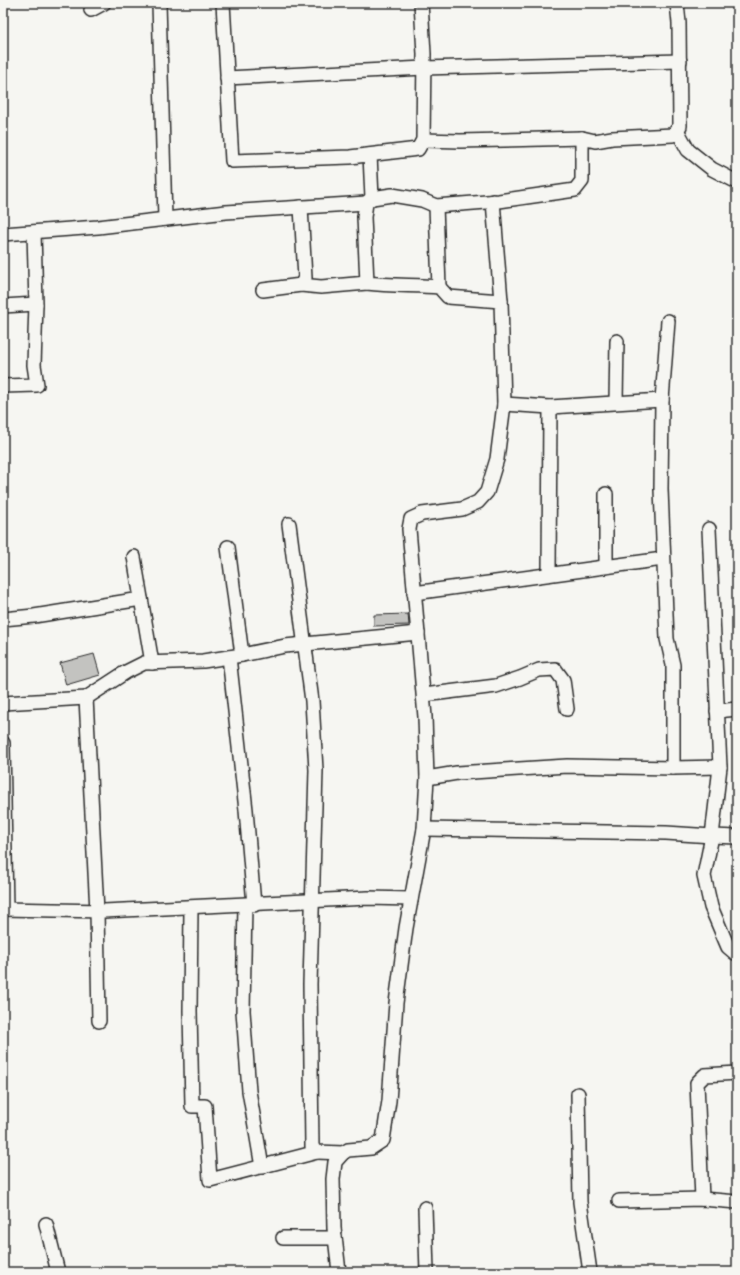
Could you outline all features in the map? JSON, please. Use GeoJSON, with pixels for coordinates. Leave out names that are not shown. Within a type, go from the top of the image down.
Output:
{"type":"FeatureCollection","features":[{"type":"Feature","properties":{"kind":"street"},"geometry":{"type":"LineString","coordinates":[[91,10],[104,3]]}},
{"type":"Feature","properties":{"kind":"street"},"geometry":{"type":"LineString","coordinates":[[160,3],[164,219]]}},
{"type":"Feature","properties":{"kind":"street"},"geometry":{"type":"LineString","coordinates":[[223,3],[232,161],[350,157],[418,149],[423,140],[424,68],[421,3]]}},
{"type":"Feature","properties":{"kind":"street"},"geometry":{"type":"LineString","coordinates":[[423,140],[582,138],[595,141],[612,138],[673,134],[680,126],[680,61],[677,3]]}},
{"type":"Feature","properties":{"kind":"street"},"geometry":{"type":"LineString","coordinates":[[227,78],[424,68],[680,61]]}},
{"type":"Feature","properties":{"kind":"street"},"geometry":{"type":"LineString","coordinates":[[677,130],[688,150],[712,169],[737,182]]}},
{"type":"Feature","properties":{"kind":"street"},"geometry":{"type":"LineString","coordinates":[[3,234],[98,227],[226,212],[301,207],[369,200],[392,195],[422,200],[436,206],[493,201],[575,190],[582,181],[582,138]]}},
{"type":"Feature","properties":{"kind":"street"},"geometry":{"type":"LineString","coordinates":[[367,283],[364,217],[369,200],[370,155]]}},
{"type":"Feature","properties":{"kind":"street"},"geometry":{"type":"LineString","coordinates":[[339,1272],[335,1238],[333,1179],[336,1162],[343,1153],[348,1150],[371,1148],[383,1140],[389,1101],[396,1003],[406,928],[424,829],[427,778],[424,695],[409,529],[411,519],[422,514],[462,509],[478,502],[487,492],[497,459],[504,404],[501,301],[493,201]]}},
{"type":"Feature","properties":{"kind":"street"},"geometry":{"type":"LineString","coordinates":[[436,206],[439,287],[448,297],[501,301]]}},
{"type":"Feature","properties":{"kind":"street"},"geometry":{"type":"LineString","coordinates":[[301,207],[305,278],[301,285]]}},
{"type":"Feature","properties":{"kind":"street"},"geometry":{"type":"LineString","coordinates":[[3,386],[37,385],[34,365],[36,304],[34,232]]}},
{"type":"Feature","properties":{"kind":"street"},"geometry":{"type":"LineString","coordinates":[[263,290],[301,285],[321,287],[367,283],[386,286],[416,285],[439,287]]}},
{"type":"Feature","properties":{"kind":"street"},"geometry":{"type":"LineString","coordinates":[[3,306],[36,304]]}},
{"type":"Feature","properties":{"kind":"street"},"geometry":{"type":"LineString","coordinates":[[668,321],[662,400],[661,488],[667,640],[673,665],[673,768]]}},
{"type":"Feature","properties":{"kind":"street"},"geometry":{"type":"LineString","coordinates":[[616,402],[617,341]]}},
{"type":"Feature","properties":{"kind":"street"},"geometry":{"type":"LineString","coordinates":[[504,404],[550,407],[662,400]]}},
{"type":"Feature","properties":{"kind":"street"},"geometry":{"type":"LineString","coordinates":[[549,574],[550,407]]}},
{"type":"Feature","properties":{"kind":"street"},"geometry":{"type":"LineString","coordinates":[[606,494],[606,566]]}},
{"type":"Feature","properties":{"kind":"street"},"geometry":{"type":"LineString","coordinates":[[289,524],[312,701],[316,770],[310,992],[312,1147],[317,1152]]}},
{"type":"Feature","properties":{"kind":"street"},"geometry":{"type":"LineString","coordinates":[[709,528],[720,767],[712,836],[704,876],[711,907],[728,947],[737,953]]}},
{"type":"Feature","properties":{"kind":"street"},"geometry":{"type":"LineString","coordinates":[[228,547],[246,810],[249,905],[243,1012],[249,1090],[262,1167]]}},
{"type":"Feature","properties":{"kind":"street"},"geometry":{"type":"LineString","coordinates":[[134,557],[152,663]]}},
{"type":"Feature","properties":{"kind":"street"},"geometry":{"type":"LineString","coordinates":[[414,593],[663,559]]}},
{"type":"Feature","properties":{"kind":"street"},"geometry":{"type":"LineString","coordinates":[[3,619],[34,616],[141,599]]}},
{"type":"Feature","properties":{"kind":"street"},"geometry":{"type":"LineString","coordinates":[[3,702],[86,698],[126,672],[144,663],[203,661],[285,646],[418,633]]}},
{"type":"Feature","properties":{"kind":"street"},"geometry":{"type":"LineString","coordinates":[[424,695],[496,686],[539,670],[555,669],[563,680],[567,709]]}},
{"type":"Feature","properties":{"kind":"street"},"geometry":{"type":"LineString","coordinates":[[86,698],[98,911],[99,1021]]}},
{"type":"Feature","properties":{"kind":"street"},"geometry":{"type":"LineString","coordinates":[[717,711],[737,709]]}},
{"type":"Feature","properties":{"kind":"street"},"geometry":{"type":"LineString","coordinates":[[3,743],[5,909],[98,911],[191,908],[368,898],[411,899]]}},
{"type":"Feature","properties":{"kind":"street"},"geometry":{"type":"LineString","coordinates":[[427,778],[458,773],[567,766],[673,768],[720,767]]}},
{"type":"Feature","properties":{"kind":"street"},"geometry":{"type":"LineString","coordinates":[[424,829],[666,833],[737,837]]}},
{"type":"Feature","properties":{"kind":"street"},"geometry":{"type":"LineString","coordinates":[[191,908],[190,1010],[192,1106],[205,1106],[210,1180],[317,1152],[343,1153]]}},
{"type":"Feature","properties":{"kind":"street"},"geometry":{"type":"LineString","coordinates":[[702,1199],[697,1083],[705,1075],[737,1073]]}},
{"type":"Feature","properties":{"kind":"street"},"geometry":{"type":"LineString","coordinates":[[578,1094],[580,1202],[590,1272]]}},
{"type":"Feature","properties":{"kind":"street"},"geometry":{"type":"LineString","coordinates":[[619,1201],[702,1199],[737,1202]]}},
{"type":"Feature","properties":{"kind":"street"},"geometry":{"type":"LineString","coordinates":[[424,1208],[427,1272]]}},
{"type":"Feature","properties":{"kind":"street"},"geometry":{"type":"LineString","coordinates":[[46,1224],[58,1272]]}},
{"type":"Feature","properties":{"kind":"street"},"geometry":{"type":"LineString","coordinates":[[283,1238],[335,1238]]}},
{"type":"Feature","properties":{"kind":"building"},"geometry":{"type":"Polygon","coordinates":[[[408,614],[409,625],[374,626],[374,615],[408,614]]]}},
{"type":"Feature","properties":{"kind":"building"},"geometry":{"type":"Polygon","coordinates":[[[94,654],[100,675],[66,685],[60,663],[94,654]]]}}]}
